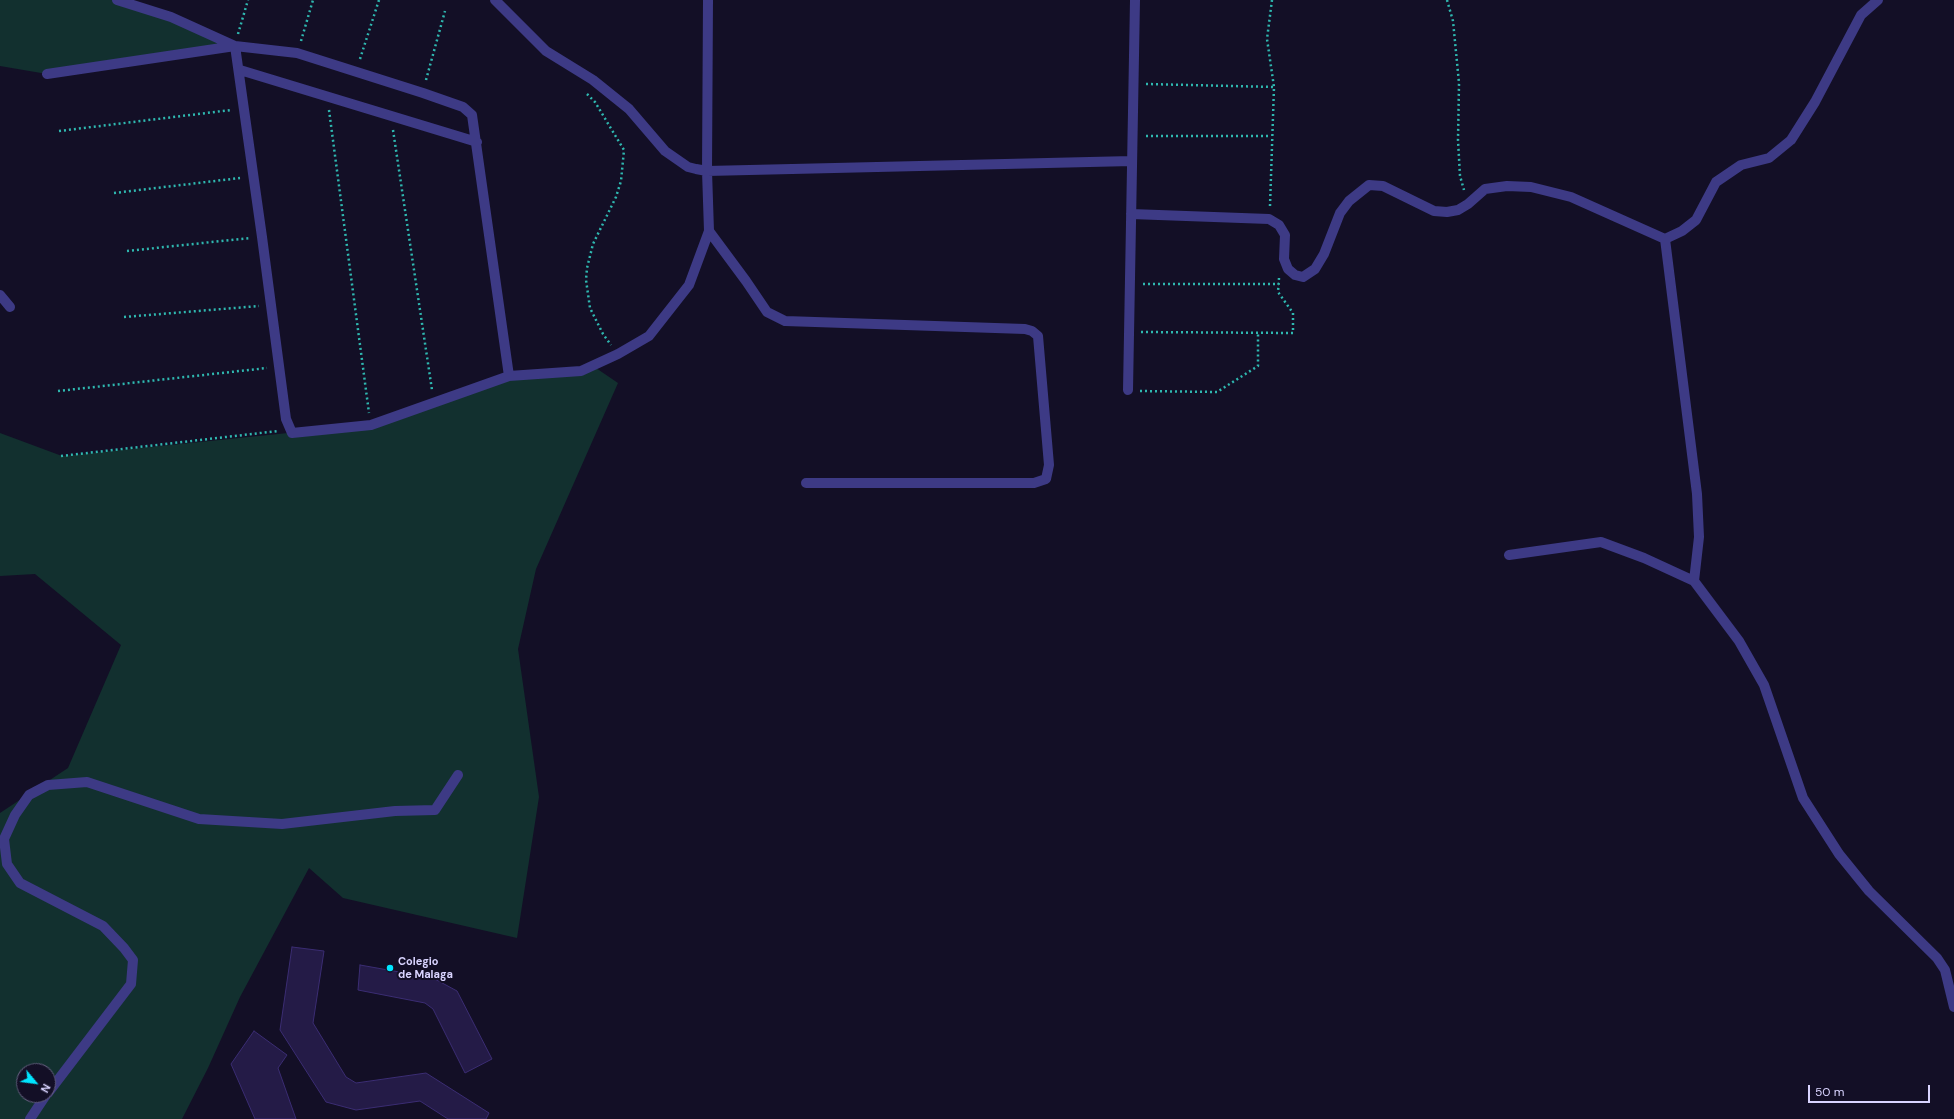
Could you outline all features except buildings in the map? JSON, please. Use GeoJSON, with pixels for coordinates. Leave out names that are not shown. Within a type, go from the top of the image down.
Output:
{"type":"FeatureCollection","features":[{"type":"Feature","properties":{"kind":"street"},"geometry":{"type":"LineString","coordinates":[[117,0],[171,17],[235,46]]}},
{"type":"Feature","properties":{"kind":"street"},"geometry":{"type":"LineString","coordinates":[[495,0],[546,51],[593,80],[630,109],[665,151],[688,167],[707,170],[1132,161]]}},
{"type":"Feature","properties":{"kind":"street"},"geometry":{"type":"LineString","coordinates":[[235,46],[240,70],[286,419],[291,431],[371,425],[509,376],[581,371],[618,354],[649,336],[689,285],[709,231],[707,170],[708,0]]}},
{"type":"Feature","properties":{"kind":"street"},"geometry":{"type":"LineString","coordinates":[[1128,390],[1135,0]]}},
{"type":"Feature","properties":{"kind":"street"},"geometry":{"type":"LineString","coordinates":[[1666,239],[1682,231],[1696,220],[1716,182],[1741,165],[1769,158],[1791,140],[1815,102],[1861,15],[1878,0]]}},
{"type":"Feature","properties":{"kind":"street"},"geometry":{"type":"LineString","coordinates":[[47,74],[235,46],[297,53],[423,92],[463,107],[472,115],[477,142],[509,376]]}},
{"type":"Feature","properties":{"kind":"street"},"geometry":{"type":"LineString","coordinates":[[240,70],[477,142]]}},
{"type":"Feature","properties":{"kind":"street"},"geometry":{"type":"LineString","coordinates":[[1131,214],[1269,219],[1279,225],[1285,235],[1284,259],[1288,269],[1295,275],[1303,277],[1315,269],[1324,254],[1340,213],[1360,191],[1369,185],[1382,186],[1434,211],[1447,212],[1458,210],[1468,204],[1485,189],[1507,186],[1531,187],[1571,197],[1666,239]]}},
{"type":"Feature","properties":{"kind":"street"},"geometry":{"type":"LineString","coordinates":[[709,231],[767,312],[784,321],[1025,329],[1032,331],[1038,336],[1049,465],[1046,479],[1034,483],[806,483]]}},
{"type":"Feature","properties":{"kind":"street"},"geometry":{"type":"LineString","coordinates":[[1666,239],[1697,494],[1699,537],[1694,581]]}},
{"type":"Feature","properties":{"kind":"street"},"geometry":{"type":"LineString","coordinates":[[0,295],[10,307]]}},
{"type":"Feature","properties":{"kind":"street"},"geometry":{"type":"LineString","coordinates":[[1509,555],[1601,542],[1644,558],[1694,581],[1739,641],[1764,685],[1804,798],[1839,854],[1869,891],[1937,958],[1945,970],[1954,1007]]}},
{"type":"Feature","properties":{"kind":"street"},"geometry":{"type":"LineString","coordinates":[[56,1082],[131,984],[133,960],[103,926],[20,883],[7,864],[4,839],[15,816],[29,795],[48,785],[87,782],[200,819],[282,824],[395,811],[435,810],[458,775]]}},
{"type":"Feature","properties":{"kind":"street"},"geometry":{"type":"LineString","coordinates":[[30,1119],[41,1103]]}},
{"type":"Feature","properties":{"kind":"path"},"geometry":{"type":"LineString","coordinates":[[235,46],[248,0]]}},
{"type":"Feature","properties":{"kind":"path"},"geometry":{"type":"LineString","coordinates":[[297,53],[313,0]]}},
{"type":"Feature","properties":{"kind":"path"},"geometry":{"type":"LineString","coordinates":[[356,71],[379,0]]}},
{"type":"Feature","properties":{"kind":"path"},"geometry":{"type":"LineString","coordinates":[[1269,219],[1274,87],[1267,39],[1272,0]]}},
{"type":"Feature","properties":{"kind":"path"},"geometry":{"type":"LineString","coordinates":[[1447,0],[1452,21],[1459,83],[1458,140],[1460,176],[1468,204]]}},
{"type":"Feature","properties":{"kind":"path"},"geometry":{"type":"LineString","coordinates":[[423,92],[445,11]]}},
{"type":"Feature","properties":{"kind":"path"},"geometry":{"type":"LineString","coordinates":[[1134,84],[1274,87]]}},
{"type":"Feature","properties":{"kind":"path"},"geometry":{"type":"LineString","coordinates":[[584,91],[595,102],[624,150],[621,181],[616,197],[593,244],[587,268],[586,280],[590,308],[603,334],[618,354]]}},
{"type":"Feature","properties":{"kind":"path"},"geometry":{"type":"LineString","coordinates":[[327,96],[371,425]]}},
{"type":"Feature","properties":{"kind":"path"},"geometry":{"type":"LineString","coordinates":[[59,131],[244,108]]}},
{"type":"Feature","properties":{"kind":"path"},"geometry":{"type":"LineString","coordinates":[[391,116],[434,403]]}},
{"type":"Feature","properties":{"kind":"path"},"geometry":{"type":"LineString","coordinates":[[1132,136],[1271,136]]}},
{"type":"Feature","properties":{"kind":"path"},"geometry":{"type":"LineString","coordinates":[[114,193],[253,177]]}},
{"type":"Feature","properties":{"kind":"path"},"geometry":{"type":"LineString","coordinates":[[127,251],[262,237]]}},
{"type":"Feature","properties":{"kind":"path"},"geometry":{"type":"LineString","coordinates":[[1129,332],[1293,333],[1293,313],[1278,292],[1278,274]]}},
{"type":"Feature","properties":{"kind":"path"},"geometry":{"type":"LineString","coordinates":[[1130,284],[1279,284]]}},
{"type":"Feature","properties":{"kind":"path"},"geometry":{"type":"LineString","coordinates":[[124,317],[271,304]]}},
{"type":"Feature","properties":{"kind":"path"},"geometry":{"type":"LineString","coordinates":[[1128,390],[1217,392],[1258,366],[1258,333]]}},
{"type":"Feature","properties":{"kind":"path"},"geometry":{"type":"LineString","coordinates":[[58,391],[279,367]]}},
{"type":"Feature","properties":{"kind":"path"},"geometry":{"type":"LineString","coordinates":[[62,456],[291,431]]}},
{"type":"Feature","properties":{"kind":"green space"},"geometry":{"type":"Polygon","coordinates":[[[0,0],[117,0],[235,46],[47,74],[0,66],[0,0]]]}},
{"type":"Feature","properties":{"kind":"green space"},"geometry":{"type":"Polygon","coordinates":[[[593,366],[618,383],[536,569],[518,649],[539,797],[517,938],[343,898],[309,868],[240,997],[208,1068],[182,1119],[0,1119],[0,813],[68,768],[121,645],[35,574],[0,576],[0,433],[62,456],[357,426],[509,376],[593,366]]]}},
{"type":"Feature","properties":{"kind":"place","name":"Colegio de Malaga"},"geometry":{"type":"Point","coordinates":[390,968]}}]}
